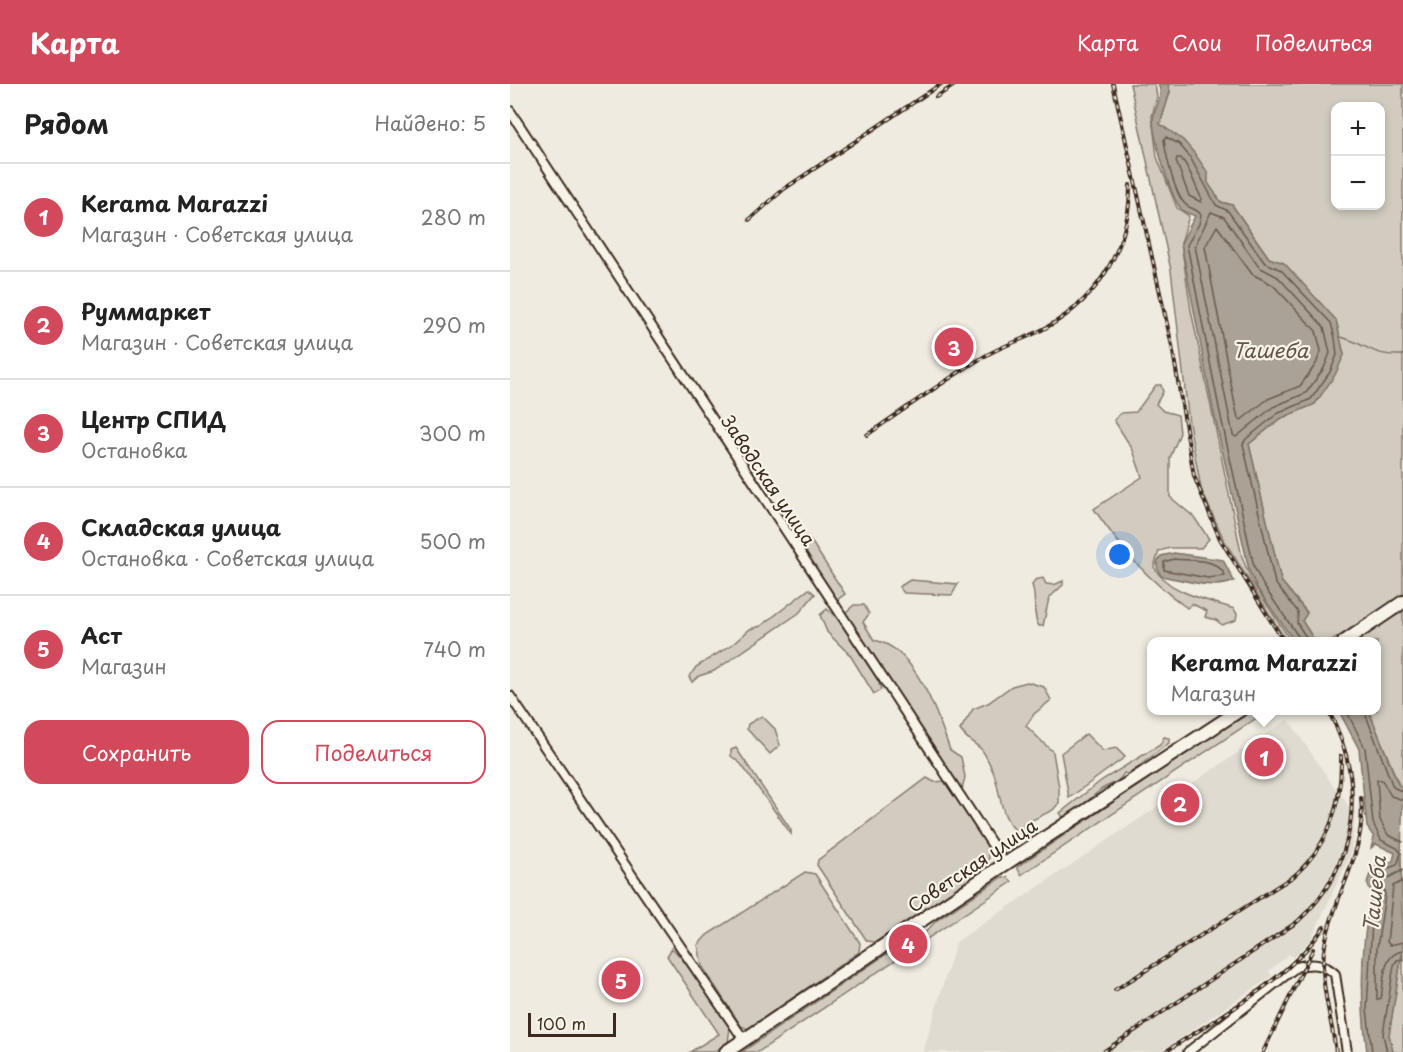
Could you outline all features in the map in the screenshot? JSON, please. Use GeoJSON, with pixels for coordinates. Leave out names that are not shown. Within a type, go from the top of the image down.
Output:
{"type":"FeatureCollection","features":[{"type":"Feature","properties":{"kind":"main road"},"geometry":{"type":"LineString","coordinates":[[1351,637],[1403,602]]}},
{"type":"Feature","properties":{"kind":"main road","name":"Советская улица"},"geometry":{"type":"LineString","coordinates":[[726,1052],[1005,864],[1234,715]]}},
{"type":"Feature","properties":{"kind":"street","name":"Заводская улица"},"geometry":{"type":"LineString","coordinates":[[510,111],[576,215],[1005,864]]}},
{"type":"Feature","properties":{"kind":"street"},"geometry":{"type":"LineString","coordinates":[[510,696],[744,1040]]}},
{"type":"Feature","properties":{"kind":"street"},"geometry":{"type":"LineString","coordinates":[[1188,1052],[1296,968],[1305,964],[1322,965],[1335,974],[1347,1052]]}},
{"type":"Feature","properties":{"kind":"shaded area"},"geometry":{"type":"Polygon","coordinates":[[[1130,84],[1155,84],[1157,97],[1152,116],[1157,157],[1177,208],[1189,216],[1181,243],[1191,310],[1242,557],[1252,582],[1288,637],[1284,637],[1224,540],[1201,489],[1189,423],[1171,270],[1130,84]]]}},
{"type":"Feature","properties":{"kind":"shaded area"},"geometry":{"type":"Polygon","coordinates":[[[1168,84],[1403,84],[1403,594],[1338,637],[1312,637],[1302,621],[1307,612],[1281,581],[1249,444],[1280,419],[1315,404],[1344,355],[1336,320],[1309,292],[1269,258],[1232,205],[1221,202],[1160,124],[1170,92],[1168,84]]]}},
{"type":"Feature","properties":{"kind":"shaded area"},"geometry":{"type":"Polygon","coordinates":[[[1156,385],[1161,385],[1163,392],[1156,404],[1163,411],[1178,415],[1180,433],[1170,458],[1170,497],[1194,517],[1209,539],[1201,548],[1170,548],[1159,551],[1154,567],[1160,576],[1178,590],[1234,609],[1237,614],[1236,620],[1222,625],[1216,620],[1205,617],[1207,611],[1192,604],[1187,608],[1159,586],[1115,538],[1094,509],[1142,477],[1133,450],[1114,420],[1121,413],[1136,412],[1156,385]]]}},
{"type":"Feature","properties":{"kind":"shaded area"},"geometry":{"type":"Polygon","coordinates":[[[790,532],[806,536],[845,594],[837,600],[790,532]]]}},
{"type":"Feature","properties":{"kind":"shaded area"},"geometry":{"type":"Polygon","coordinates":[[[1043,578],[1046,584],[1054,585],[1063,581],[1063,585],[1049,598],[1043,626],[1039,626],[1032,585],[1035,580],[1043,578]]]}},
{"type":"Feature","properties":{"kind":"shaded area"},"geometry":{"type":"Polygon","coordinates":[[[910,580],[958,584],[952,595],[904,593],[899,587],[910,580]]]}},
{"type":"Feature","properties":{"kind":"shaded area"},"geometry":{"type":"Polygon","coordinates":[[[809,589],[815,594],[799,613],[714,671],[699,676],[692,682],[689,677],[696,667],[733,644],[750,629],[761,626],[809,589]]]}},
{"type":"Feature","properties":{"kind":"shaded area"},"geometry":{"type":"Polygon","coordinates":[[[854,605],[864,605],[869,614],[863,622],[874,640],[889,645],[901,655],[923,684],[950,750],[961,757],[965,777],[962,790],[845,613],[854,605]]]}},
{"type":"Feature","properties":{"kind":"shaded area"},"geometry":{"type":"Polygon","coordinates":[[[827,609],[838,619],[878,680],[881,690],[874,694],[850,655],[827,632],[820,615],[827,609]]]}},
{"type":"Feature","properties":{"kind":"shaded area"},"geometry":{"type":"Polygon","coordinates":[[[1403,611],[1403,788],[1399,785],[1371,715],[1381,715],[1381,637],[1363,637],[1403,611]]]}},
{"type":"Feature","properties":{"kind":"shaded area"},"geometry":{"type":"Polygon","coordinates":[[[1027,682],[1044,687],[1051,700],[1034,714],[1026,726],[1053,752],[1059,803],[1053,810],[1024,824],[1020,833],[1008,822],[994,774],[985,754],[960,730],[973,709],[988,703],[1012,686],[1027,682]]]}},
{"type":"Feature","properties":{"kind":"shaded area"},"geometry":{"type":"Polygon","coordinates":[[[1243,715],[1261,715],[1021,875],[1017,867],[1243,715]]]}},
{"type":"Feature","properties":{"kind":"shaded area"},"geometry":{"type":"Polygon","coordinates":[[[762,716],[775,729],[780,745],[770,754],[747,729],[748,724],[762,716]]]}},
{"type":"Feature","properties":{"kind":"shaded area"},"geometry":{"type":"Polygon","coordinates":[[[1288,719],[1337,791],[1337,795],[1343,797],[1350,811],[1356,811],[1351,854],[1311,939],[1293,958],[1289,954],[1269,971],[1272,976],[1160,1052],[923,1052],[956,942],[1288,719]]]}},
{"type":"Feature","properties":{"kind":"shaded area"},"geometry":{"type":"Polygon","coordinates":[[[1086,734],[1103,751],[1116,748],[1125,757],[1069,798],[1061,753],[1086,734]]]}},
{"type":"Feature","properties":{"kind":"shaded area"},"geometry":{"type":"Polygon","coordinates":[[[1164,737],[1169,738],[1169,743],[1129,774],[1124,773],[1119,780],[1101,789],[1063,817],[1060,813],[1102,780],[1160,745],[1164,737]]]}},
{"type":"Feature","properties":{"kind":"shaded area"},"geometry":{"type":"Polygon","coordinates":[[[736,748],[791,830],[791,834],[741,764],[731,756],[731,750],[736,748]]]}},
{"type":"Feature","properties":{"kind":"shaded area"},"geometry":{"type":"Polygon","coordinates":[[[927,778],[934,782],[945,781],[987,844],[989,858],[980,874],[876,942],[867,941],[817,865],[818,860],[927,778]]]}},
{"type":"Feature","properties":{"kind":"shaded area"},"geometry":{"type":"Polygon","coordinates":[[[805,872],[815,874],[860,943],[859,952],[748,1029],[741,1026],[702,966],[698,945],[707,935],[805,872]]]}},
{"type":"Feature","properties":{"kind":"shaded area"},"geometry":{"type":"Polygon","coordinates":[[[1002,877],[1012,882],[758,1052],[742,1052],[891,951],[915,943],[936,921],[1002,877]]]}},
{"type":"Feature","properties":{"kind":"shaded area"},"geometry":{"type":"Polygon","coordinates":[[[1403,947],[1403,1052],[1393,1052],[1389,1035],[1403,947]]]}},
{"type":"Feature","properties":{"kind":"shaded area"},"geometry":{"type":"Polygon","coordinates":[[[672,948],[685,962],[730,1028],[728,1042],[714,1052],[690,1052],[719,1034],[667,956],[672,948]]]}},
{"type":"Feature","properties":{"kind":"water","name":"Ташеба"},"geometry":{"type":"Polygon","coordinates":[[[1158,84],[1168,84],[1170,92],[1160,124],[1183,140],[1195,154],[1208,173],[1208,183],[1221,202],[1232,205],[1269,258],[1284,263],[1336,320],[1344,355],[1335,375],[1315,404],[1280,419],[1249,444],[1281,581],[1307,613],[1302,621],[1312,637],[1291,637],[1257,588],[1249,570],[1213,409],[1181,243],[1195,216],[1182,210],[1173,194],[1163,167],[1154,128],[1153,121],[1160,89],[1158,84]]]}},
{"type":"Feature","properties":{"kind":"water"},"geometry":{"type":"Polygon","coordinates":[[[1174,553],[1223,560],[1234,581],[1207,585],[1161,576],[1157,565],[1159,559],[1161,556],[1174,553]]]}},
{"type":"Feature","properties":{"kind":"water","name":"Ташеба"},"geometry":{"type":"Polygon","coordinates":[[[1341,715],[1371,715],[1398,784],[1403,788],[1401,854],[1403,947],[1389,1035],[1393,1052],[1367,1052],[1362,973],[1365,933],[1372,894],[1367,883],[1372,868],[1393,861],[1395,853],[1376,844],[1371,848],[1374,837],[1367,827],[1359,749],[1341,715]]]}},
{"type":"Feature","properties":{"kind":"waterway"},"geometry":{"type":"LineString","coordinates":[[1341,337],[1376,352],[1403,355]]}},
{"type":"Feature","properties":{"kind":"railway"},"geometry":{"type":"LineString","coordinates":[[749,220],[784,189],[941,84]]}},
{"type":"Feature","properties":{"kind":"railway"},"geometry":{"type":"LineString","coordinates":[[936,97],[956,84]]}},
{"type":"Feature","properties":{"kind":"railway"},"geometry":{"type":"LineString","coordinates":[[1113,84],[1172,346],[1194,476],[1220,539],[1281,637]]}},
{"type":"Feature","properties":{"kind":"railway"},"geometry":{"type":"LineString","coordinates":[[867,435],[970,365],[1047,327],[1082,301],[1097,285],[1118,249],[1129,207],[1130,185]]}},
{"type":"Feature","properties":{"kind":"railway"},"geometry":{"type":"LineString","coordinates":[[1103,1052],[1297,922],[1318,900],[1333,875],[1344,849],[1350,822],[1352,794],[1348,766],[1340,737],[1330,715]]}},
{"type":"Feature","properties":{"kind":"railway"},"geometry":{"type":"LineString","coordinates":[[1115,990],[1294,876],[1306,864],[1317,850],[1331,822],[1339,790],[1341,756]]}},
{"type":"Feature","properties":{"kind":"railway"},"geometry":{"type":"LineString","coordinates":[[1336,1052],[1324,982],[1324,954],[1331,921],[1360,835],[1361,798]]}},
{"type":"Feature","properties":{"kind":"railway"},"geometry":{"type":"LineString","coordinates":[[1165,1052],[1251,997],[1291,965],[1324,927]]}},
{"type":"Feature","properties":{"kind":"railway"},"geometry":{"type":"LineString","coordinates":[[1263,1052],[1313,949]]}},
{"type":"Feature","properties":{"kind":"place","name":"Центр СПИД"},"geometry":{"type":"Point","coordinates":[954,347]}},
{"type":"Feature","properties":{"kind":"place","name":"Kerama Marazzi"},"geometry":{"type":"Point","coordinates":[1264,757]}},
{"type":"Feature","properties":{"kind":"place","name":"Руммаркет"},"geometry":{"type":"Point","coordinates":[1180,803]}},
{"type":"Feature","properties":{"kind":"place","name":"Складская улица"},"geometry":{"type":"Point","coordinates":[908,944]}},
{"type":"Feature","properties":{"kind":"place","name":"Аст"},"geometry":{"type":"Point","coordinates":[621,980]}}]}
